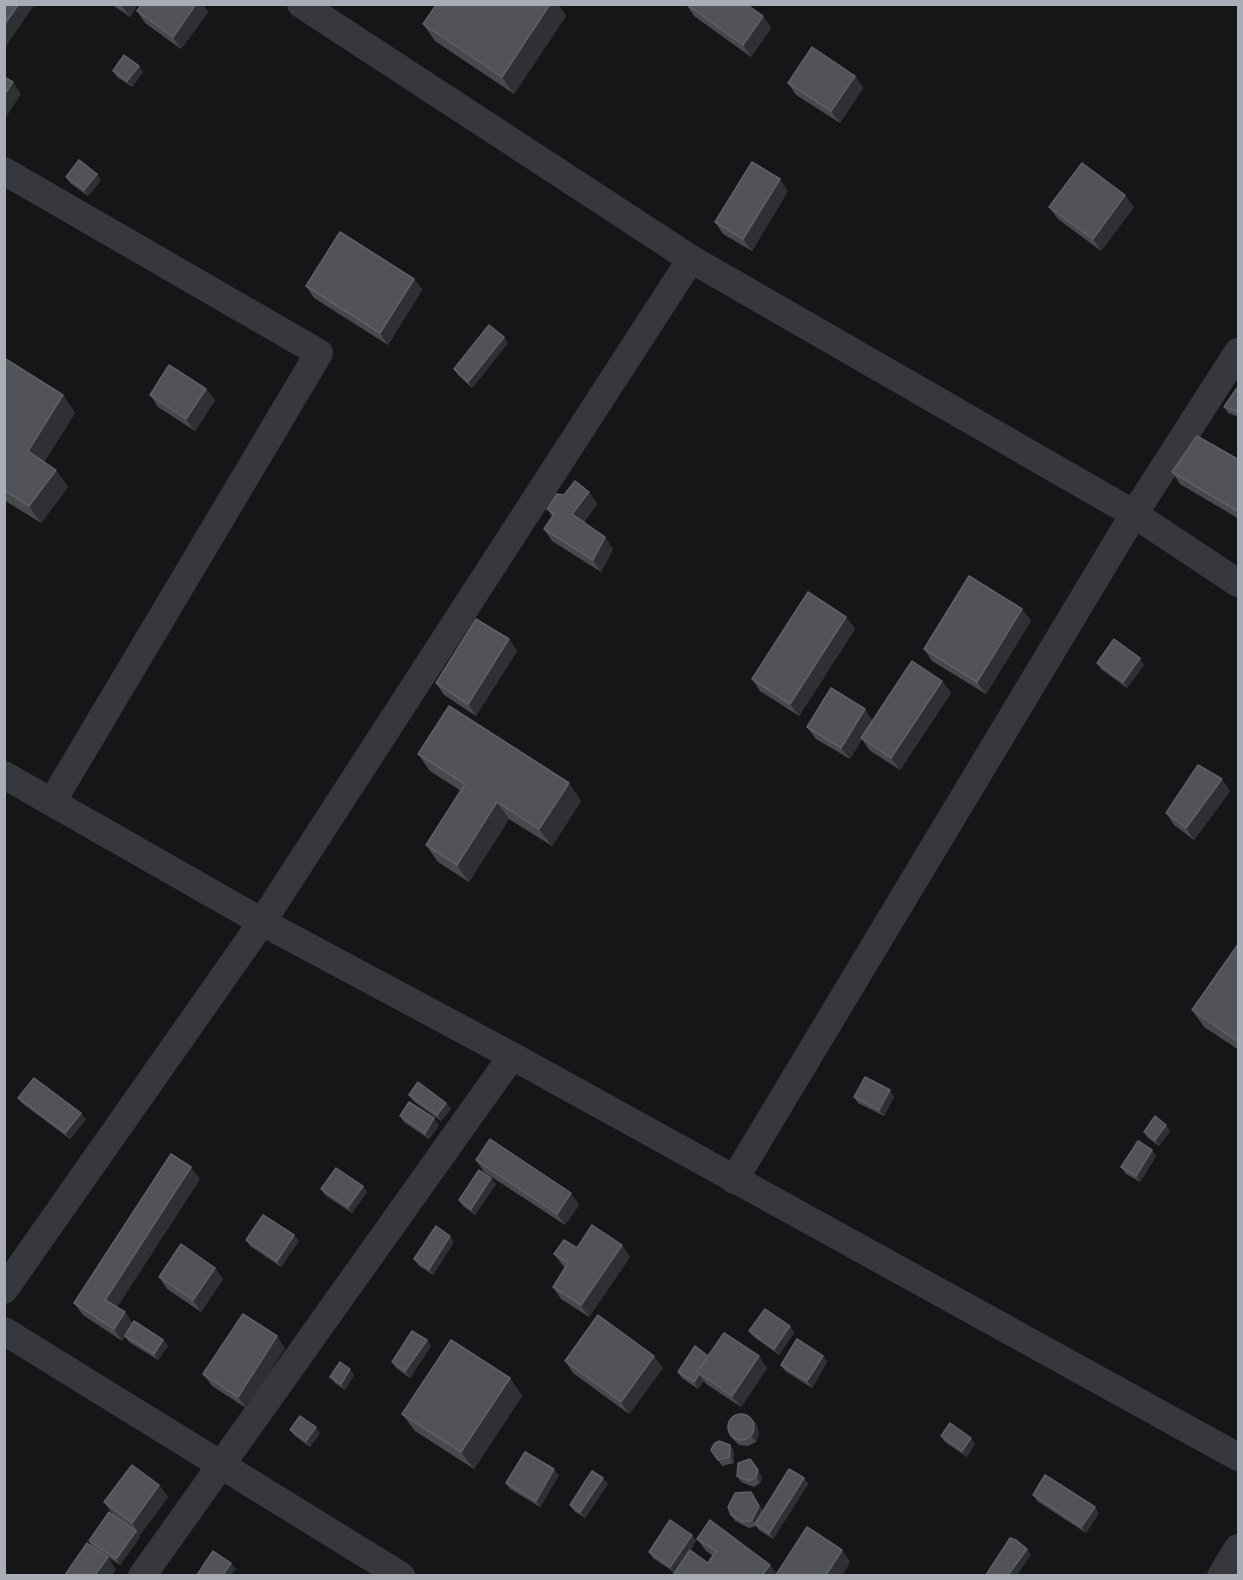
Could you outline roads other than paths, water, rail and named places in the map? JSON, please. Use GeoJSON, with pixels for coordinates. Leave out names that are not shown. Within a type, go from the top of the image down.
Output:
{"type":"FeatureCollection","features":[{"type":"Feature","properties":{"kind":"street"},"geometry":{"type":"LineString","coordinates":[[301,4],[691,259],[1134,514],[1239,583]]}},
{"type":"Feature","properties":{"kind":"street"},"geometry":{"type":"LineString","coordinates":[[4,171],[319,353],[52,802]]}},
{"type":"Feature","properties":{"kind":"street"},"geometry":{"type":"LineString","coordinates":[[4,1290],[262,922],[691,259]]}},
{"type":"Feature","properties":{"kind":"street"},"geometry":{"type":"LineString","coordinates":[[734,1180],[1134,514],[1239,352]]}},
{"type":"Feature","properties":{"kind":"street"},"geometry":{"type":"LineString","coordinates":[[4,775],[262,922],[512,1056],[1239,1458]]}},
{"type":"Feature","properties":{"kind":"street"},"geometry":{"type":"LineString","coordinates":[[142,1575],[512,1056]]}},
{"type":"Feature","properties":{"kind":"street"},"geometry":{"type":"LineString","coordinates":[[4,1331],[401,1575]]}},
{"type":"Feature","properties":{"kind":"street"},"geometry":{"type":"LineString","coordinates":[[1221,1575],[1239,1548]]}}]}
